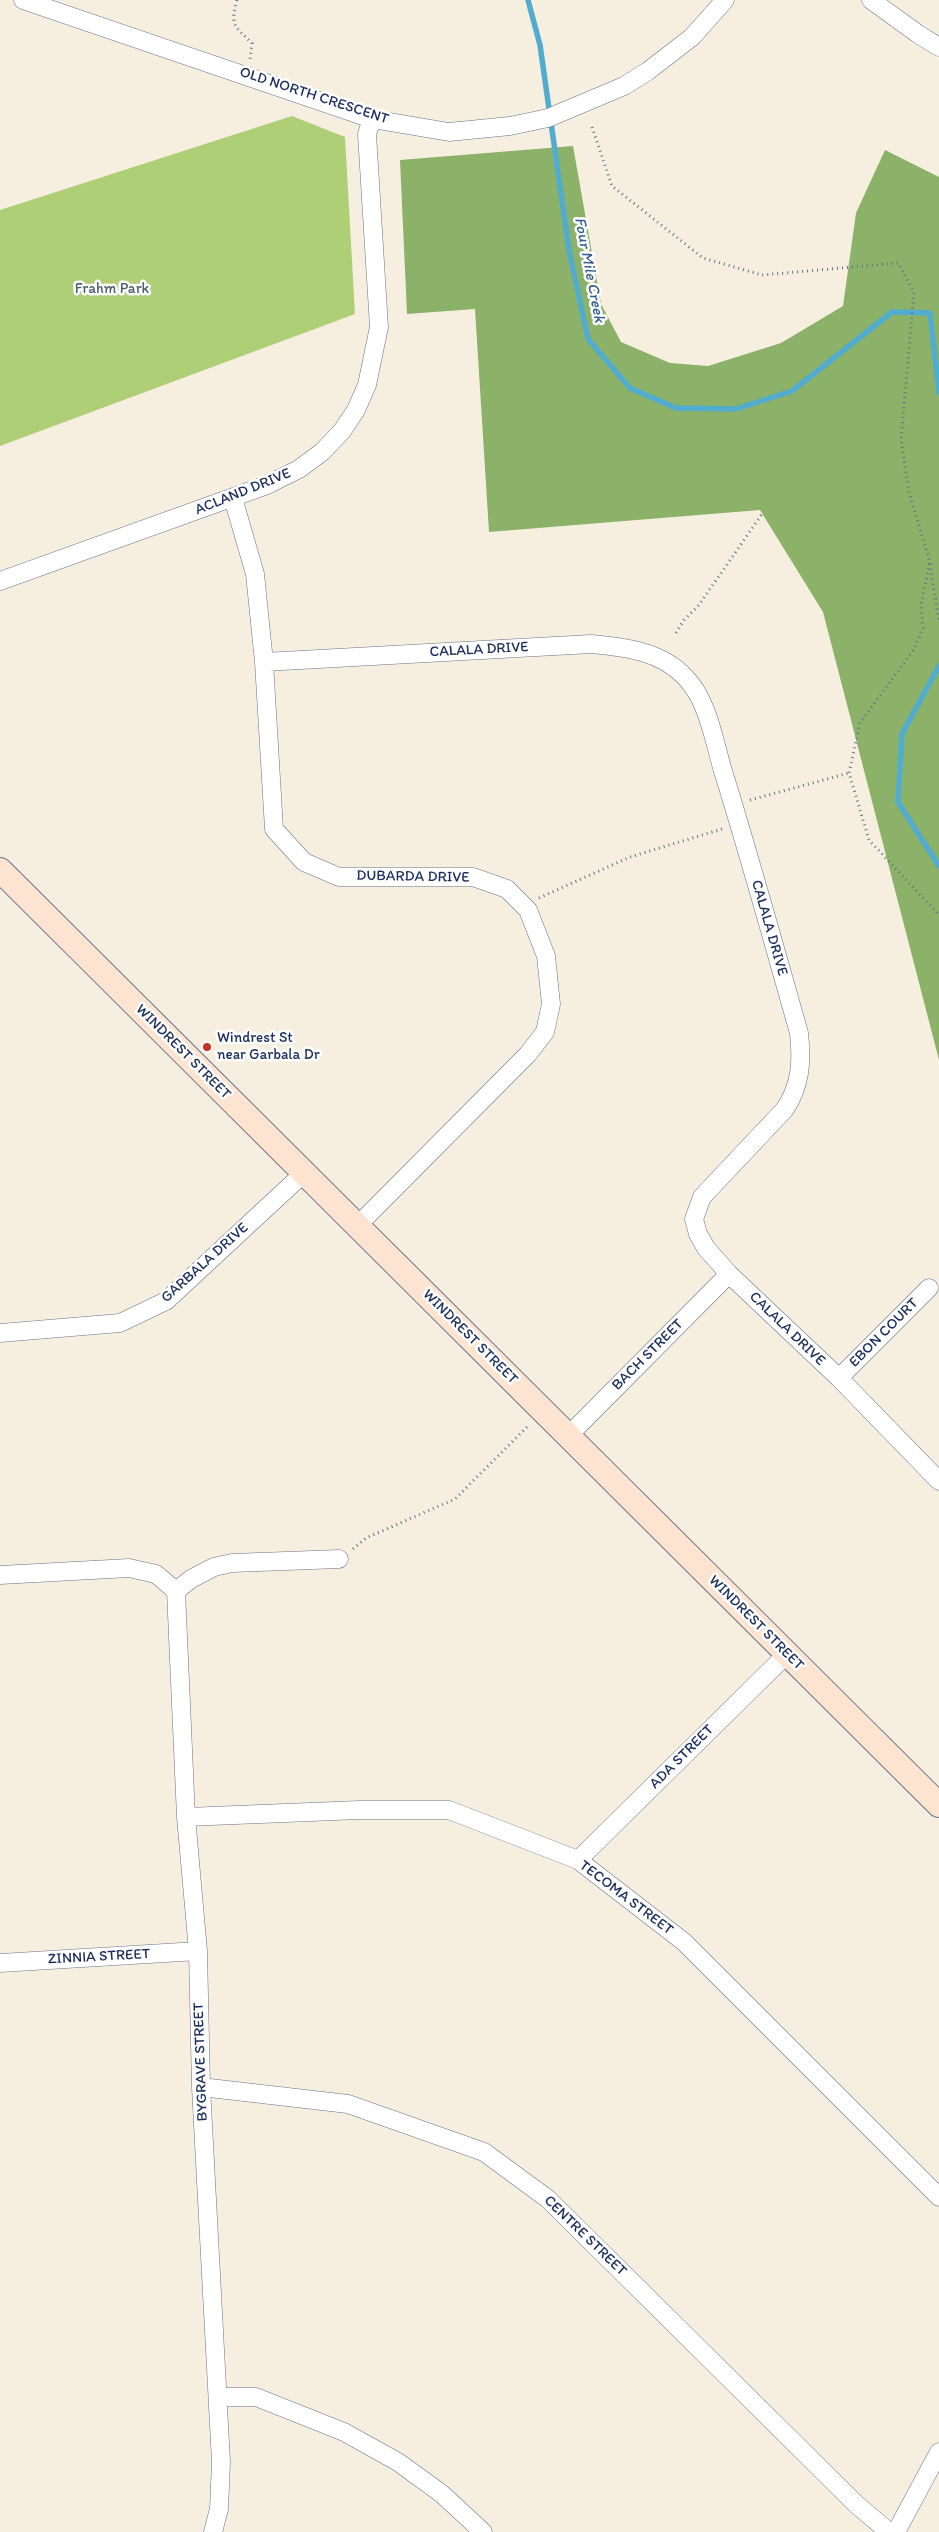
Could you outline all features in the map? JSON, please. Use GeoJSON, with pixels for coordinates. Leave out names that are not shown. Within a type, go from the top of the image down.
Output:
{"type":"FeatureCollection","features":[{"type":"Feature","properties":{"kind":"street","name":"OLD NORTH CRESCENT"},"geometry":{"type":"LineString","coordinates":[[23,0],[372,119],[449,132],[510,126],[548,118],[586,104],[624,86],[648,71],[692,37],[725,0]]}},
{"type":"Feature","properties":{"kind":"street"},"geometry":{"type":"LineString","coordinates":[[871,0],[939,47]]}},
{"type":"Feature","properties":{"kind":"street","name":"ACLAND DRIVE"},"geometry":{"type":"LineString","coordinates":[[0,581],[233,498],[299,469],[322,452],[346,424],[367,385],[379,326],[367,134],[372,119]]}},
{"type":"Feature","properties":{"kind":"street","name":"DUBARDA DRIVE"},"geometry":{"type":"LineString","coordinates":[[233,498],[255,574],[264,662],[274,829],[304,862],[339,877],[473,876],[507,889],[528,910],[546,956],[551,1004],[545,1032],[528,1054],[358,1225]]}},
{"type":"Feature","properties":{"kind":"street","name":"CALALA DRIVE"},"geometry":{"type":"LineString","coordinates":[[264,662],[591,644],[628,647],[661,659],[685,677],[700,698],[740,824],[799,1033],[801,1055],[800,1076],[795,1095],[785,1109],[702,1197],[694,1219],[706,1248],[730,1274],[838,1378],[939,1481]]}},
{"type":"Feature","properties":{"kind":"street","name":"WINDREST STREET"},"geometry":{"type":"LineString","coordinates":[[0,870],[939,1805]]}},
{"type":"Feature","properties":{"kind":"street","name":"GARBALA DRIVE"},"geometry":{"type":"LineString","coordinates":[[0,1333],[120,1323],[166,1301],[304,1172]]}},
{"type":"Feature","properties":{"kind":"street","name":"BACH STREET"},"geometry":{"type":"LineString","coordinates":[[568,1436],[730,1274]]}},
{"type":"Feature","properties":{"kind":"street","name":"EBON COURT"},"geometry":{"type":"LineString","coordinates":[[838,1378],[929,1288]]}},
{"type":"Feature","properties":{"kind":"street"},"geometry":{"type":"LineString","coordinates":[[0,1575],[129,1568],[156,1574],[176,1591],[191,1579],[214,1567],[232,1563],[339,1559]]}},
{"type":"Feature","properties":{"kind":"street","name":"BYGRAVE STREET"},"geometry":{"type":"LineString","coordinates":[[176,1591],[186,1817],[198,1951],[201,2087],[221,2462],[219,2509],[213,2532]]}},
{"type":"Feature","properties":{"kind":"street","name":"ADA STREET"},"geometry":{"type":"LineString","coordinates":[[578,1860],[787,1654]]}},
{"type":"Feature","properties":{"kind":"street","name":"TECOMA STREET"},"geometry":{"type":"LineString","coordinates":[[186,1817],[360,1810],[449,1810],[578,1860],[684,1942],[939,2197]]}},
{"type":"Feature","properties":{"kind":"street","name":"ZINNIA STREET"},"geometry":{"type":"LineString","coordinates":[[0,1963],[198,1951]]}},
{"type":"Feature","properties":{"kind":"street","name":"CENTRE STREET"},"geometry":{"type":"LineString","coordinates":[[201,2087],[348,2104],[484,2152],[548,2199],[857,2505],[889,2532]]}},
{"type":"Feature","properties":{"kind":"street"},"geometry":{"type":"LineString","coordinates":[[218,2397],[256,2397],[344,2432],[398,2462],[435,2489],[483,2532]]}},
{"type":"Feature","properties":{"kind":"street"},"geometry":{"type":"LineString","coordinates":[[896,2532],[939,2452]]}},
{"type":"Feature","properties":{"kind":"path"},"geometry":{"type":"LineString","coordinates":[[237,0],[232,17],[236,28],[252,43],[249,66]]}},
{"type":"Feature","properties":{"kind":"path"},"geometry":{"type":"LineString","coordinates":[[592,127],[612,186],[703,258],[762,276],[898,263],[914,292],[901,440],[909,492],[930,562],[939,622]]}},
{"type":"Feature","properties":{"kind":"path"},"geometry":{"type":"LineString","coordinates":[[676,633],[684,620],[699,605],[762,514]]}},
{"type":"Feature","properties":{"kind":"path"},"geometry":{"type":"LineString","coordinates":[[930,562],[921,606],[923,628],[914,648],[860,723],[848,773],[869,840],[939,915]]}},
{"type":"Feature","properties":{"kind":"path"},"geometry":{"type":"LineString","coordinates":[[539,898],[630,857],[740,824],[754,818],[748,801],[848,773]]}},
{"type":"Feature","properties":{"kind":"path"},"geometry":{"type":"LineString","coordinates":[[339,1559],[366,1538],[456,1499],[531,1423]]}},
{"type":"Feature","properties":{"kind":"green space","name":"Frahm Park"},"geometry":{"type":"Polygon","coordinates":[[[292,116],[345,137],[355,314],[0,446],[0,210],[292,116]]]}},
{"type":"Feature","properties":{"kind":"green space"},"geometry":{"type":"Polygon","coordinates":[[[573,146],[601,304],[621,342],[670,363],[708,366],[781,343],[843,306],[856,213],[885,150],[939,177],[939,1060],[823,612],[760,510],[489,532],[475,309],[407,314],[400,160],[573,146]]]}},
{"type":"Feature","properties":{"kind":"waterway","name":"Four Mile Creek"},"geometry":{"type":"LineString","coordinates":[[528,0],[540,45],[569,250],[588,339],[630,388],[676,408],[736,409],[792,391],[892,312],[930,313],[939,393]]}},
{"type":"Feature","properties":{"kind":"waterway","name":"Four Mile Creek"},"geometry":{"type":"LineString","coordinates":[[939,666],[902,734],[898,802],[939,866]]}},
{"type":"Feature","properties":{"kind":"place","name":"Windrest St near Garbala Dr"},"geometry":{"type":"Point","coordinates":[207,1047]}}]}
